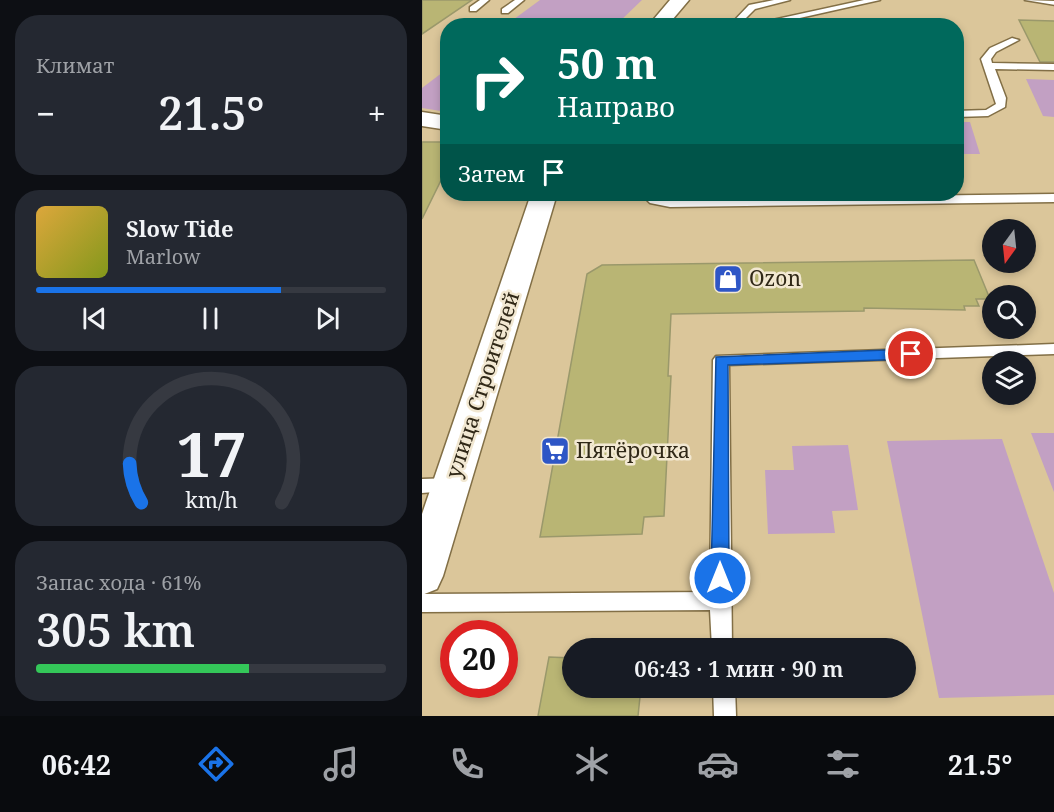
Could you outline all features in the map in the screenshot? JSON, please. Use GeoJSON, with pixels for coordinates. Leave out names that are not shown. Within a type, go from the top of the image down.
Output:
{"type":"FeatureCollection","features":[{"type":"Feature","properties":{"kind":"street"},"geometry":{"type":"LineString","coordinates":[[664,18],[680,0]]}},
{"type":"Feature","properties":{"kind":"street"},"geometry":{"type":"LineString","coordinates":[[422,119],[440,122]]}},
{"type":"Feature","properties":{"kind":"street","name":"улица Строителей"},"geometry":{"type":"LineString","coordinates":[[422,576],[437,485],[541,201]]}},
{"type":"Feature","properties":{"kind":"lane"},"geometry":{"type":"LineString","coordinates":[[473,9],[485,0]]}},
{"type":"Feature","properties":{"kind":"lane"},"geometry":{"type":"LineString","coordinates":[[505,11],[520,0]]}},
{"type":"Feature","properties":{"kind":"lane"},"geometry":{"type":"LineString","coordinates":[[741,18],[752,7],[786,0]]}},
{"type":"Feature","properties":{"kind":"lane"},"geometry":{"type":"LineString","coordinates":[[788,18],[876,0]]}},
{"type":"Feature","properties":{"kind":"lane"},"geometry":{"type":"LineString","coordinates":[[1029,0],[1055,3]]}},
{"type":"Feature","properties":{"kind":"lane"},"geometry":{"type":"LineString","coordinates":[[964,114],[988,112],[1001,105],[1001,98],[986,59],[989,53],[1015,40]]}},
{"type":"Feature","properties":{"kind":"lane"},"geometry":{"type":"LineString","coordinates":[[989,66],[1055,68]]}},
{"type":"Feature","properties":{"kind":"lane"},"geometry":{"type":"LineString","coordinates":[[964,199],[1055,198]]}},
{"type":"Feature","properties":{"kind":"lane"},"geometry":{"type":"LineString","coordinates":[[659,201],[670,203],[824,201]]}},
{"type":"Feature","properties":{"kind":"lane"},"geometry":{"type":"LineString","coordinates":[[722,638],[721,360],[1055,349]]}},
{"type":"Feature","properties":{"kind":"lane"},"geometry":{"type":"LineString","coordinates":[[422,603],[720,601]]}},
{"type":"Feature","properties":{"kind":"lane"},"geometry":{"type":"LineString","coordinates":[[724,698],[725,716]]}},
{"type":"Feature","properties":{"kind":"shaded area"},"geometry":{"type":"Polygon","coordinates":[[[540,0],[642,0],[623,18],[516,18],[540,0]]]}},
{"type":"Feature","properties":{"kind":"shaded area"},"geometry":{"type":"Polygon","coordinates":[[[440,74],[440,111],[422,108],[422,88],[440,74]]]}},
{"type":"Feature","properties":{"kind":"shaded area"},"geometry":{"type":"Polygon","coordinates":[[[1026,79],[1054,80],[1054,117],[1043,116],[1026,79]]]}},
{"type":"Feature","properties":{"kind":"shaded area"},"geometry":{"type":"Polygon","coordinates":[[[964,122],[970,122],[980,154],[964,154],[964,122]]]}},
{"type":"Feature","properties":{"kind":"shaded area"},"geometry":{"type":"Polygon","coordinates":[[[1031,433],[1055,433],[1054,492],[1031,433]]]}},
{"type":"Feature","properties":{"kind":"shaded area"},"geometry":{"type":"Polygon","coordinates":[[[1002,439],[1054,593],[1054,695],[939,698],[887,441],[1002,439]]]}},
{"type":"Feature","properties":{"kind":"shaded area"},"geometry":{"type":"Polygon","coordinates":[[[848,445],[858,510],[832,511],[835,533],[768,534],[765,470],[794,470],[792,446],[848,445]]]}},
{"type":"Feature","properties":{"kind":"building"},"geometry":{"type":"Polygon","coordinates":[[[422,0],[472,0],[446,18],[440,18],[440,22],[422,34],[422,0]]]}},
{"type":"Feature","properties":{"kind":"building"},"geometry":{"type":"Polygon","coordinates":[[[1019,20],[1055,21],[1055,62],[1040,62],[1019,20]]]}},
{"type":"Feature","properties":{"kind":"building"},"geometry":{"type":"Polygon","coordinates":[[[422,142],[440,142],[440,182],[422,219],[422,142]]]}},
{"type":"Feature","properties":{"kind":"building"},"geometry":{"type":"Polygon","coordinates":[[[974,260],[984,285],[982,285],[982,299],[976,299],[979,306],[964,306],[965,310],[864,308],[864,311],[671,314],[668,376],[671,376],[664,516],[644,517],[642,534],[540,537],[587,274],[602,265],[974,260]]]}},
{"type":"Feature","properties":{"kind":"building"},"geometry":{"type":"Polygon","coordinates":[[[549,657],[562,658],[562,698],[640,698],[638,716],[538,716],[549,657]]]}},
{"type":"Feature","properties":{"kind":"place","name":"Ozon"},"geometry":{"type":"Point","coordinates":[728,279]}},
{"type":"Feature","properties":{"kind":"place","name":"Пятёрочка"},"geometry":{"type":"Point","coordinates":[555,451]}},
{"type":"Feature","properties":{"kind":"route"},"geometry":{"type":"LineString","coordinates":[[720,578],[721,360],[911,354]]}}]}
